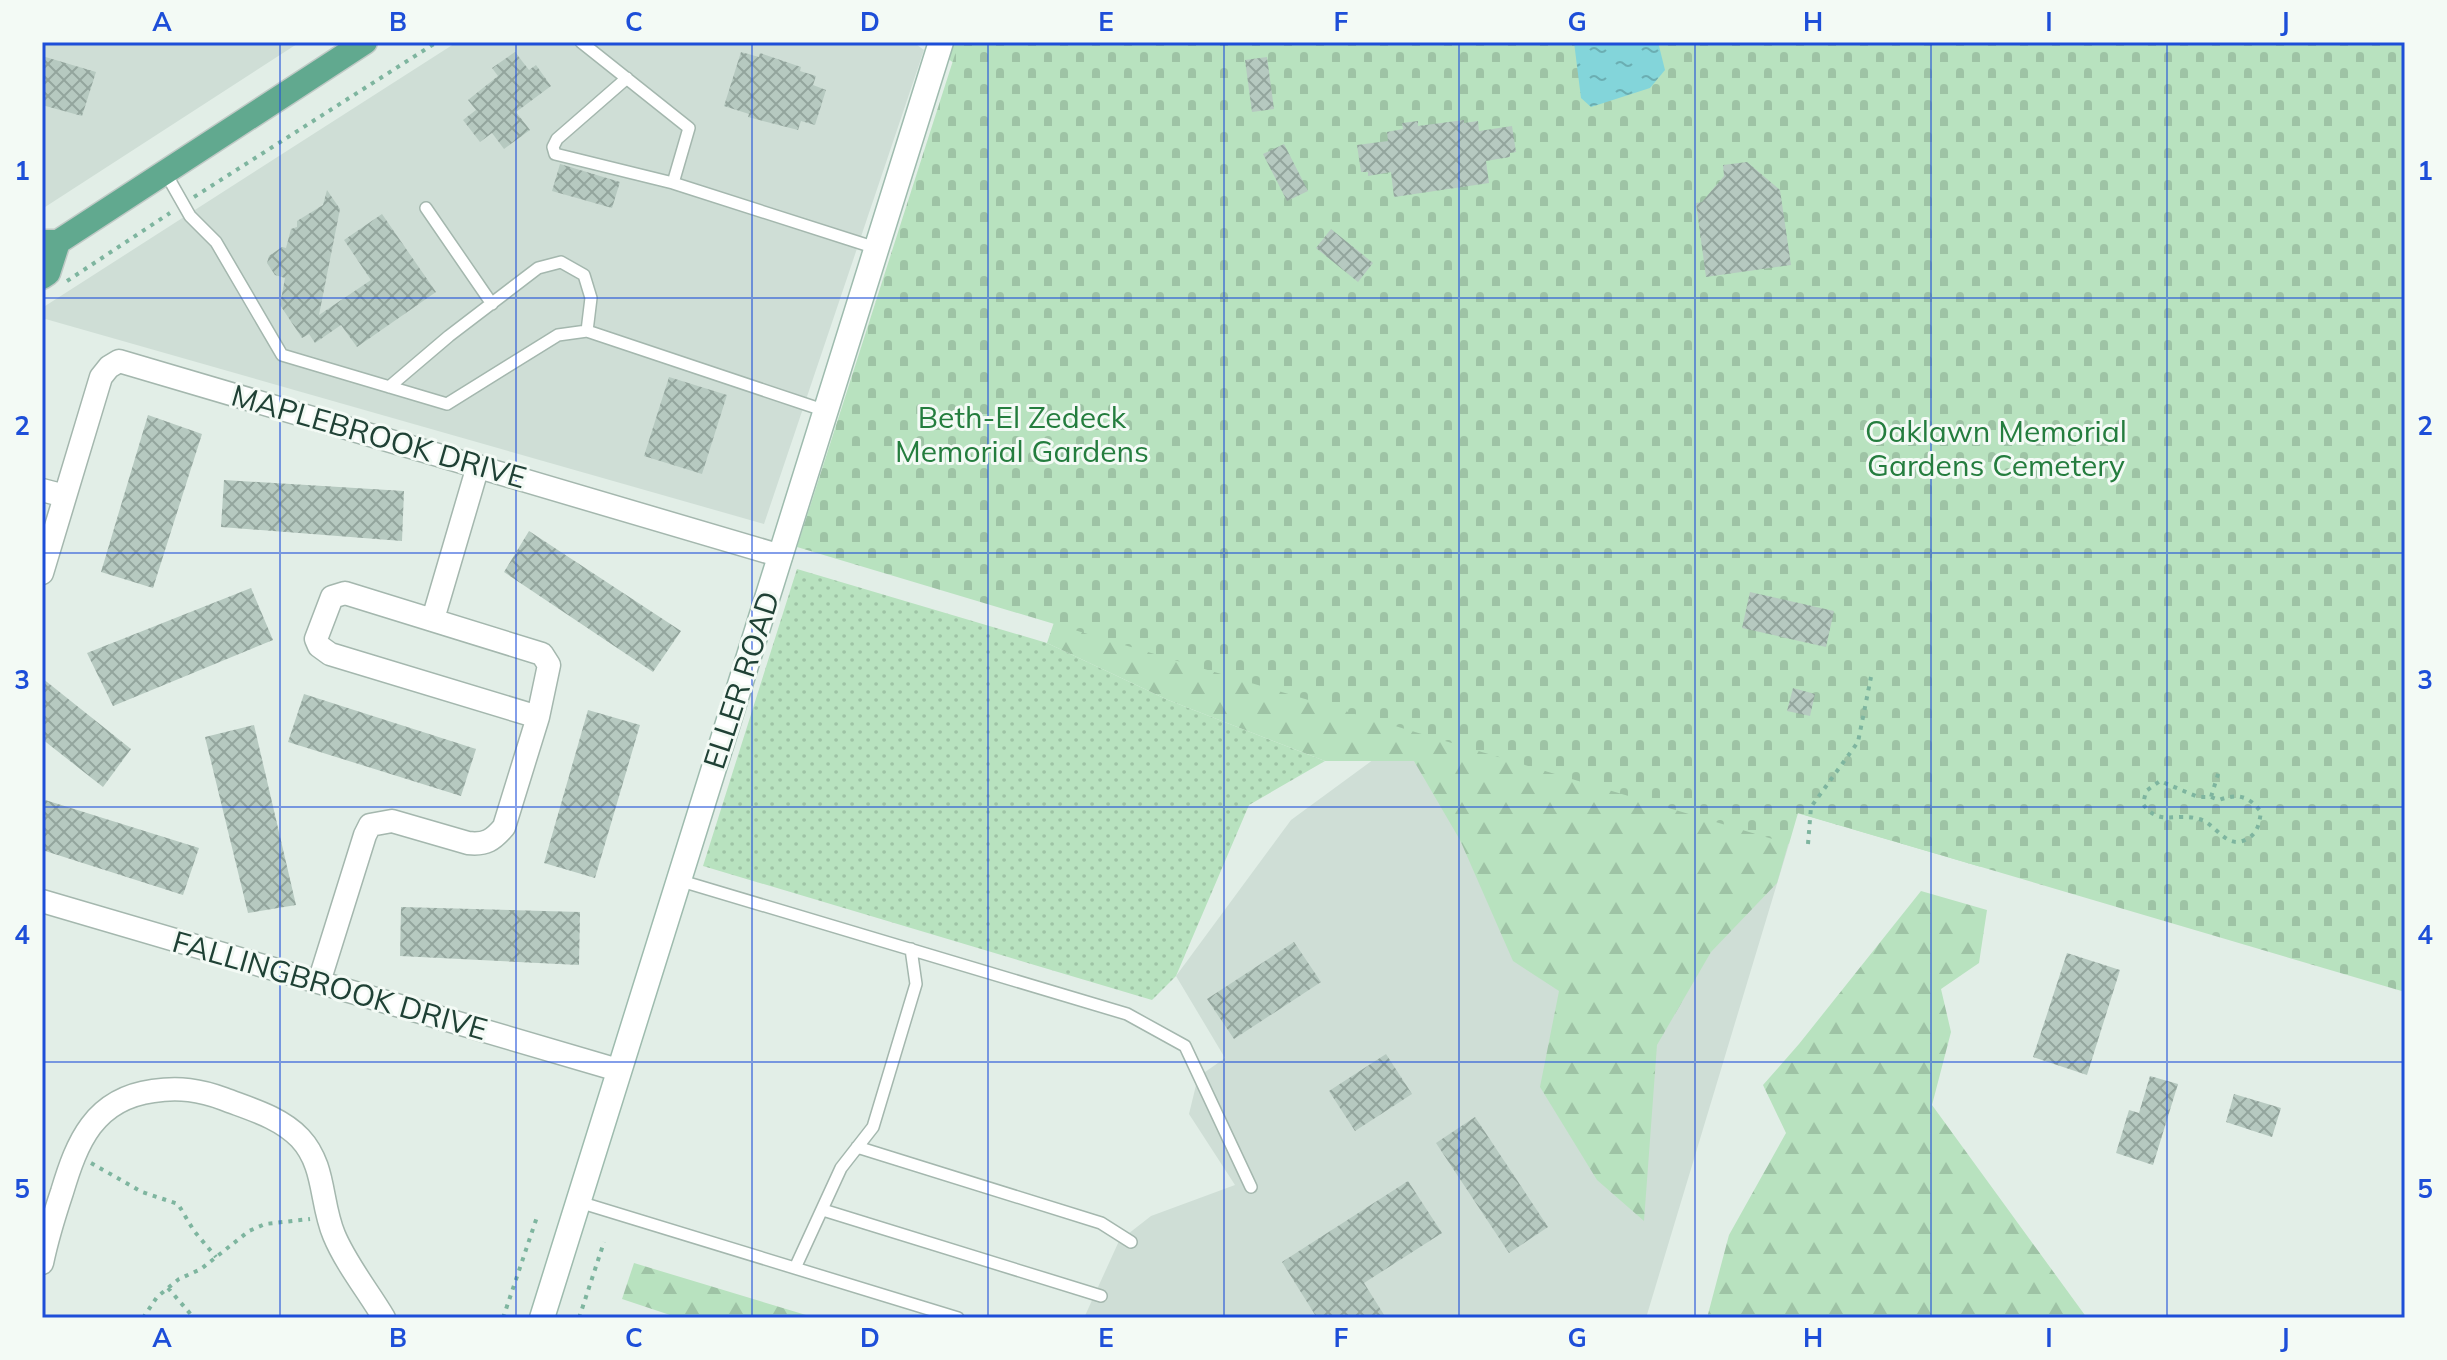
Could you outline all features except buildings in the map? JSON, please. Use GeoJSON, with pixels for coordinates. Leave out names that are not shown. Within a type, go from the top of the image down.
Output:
{"type":"FeatureCollection","features":[{"type":"Feature","properties":{"kind":"main road"},"geometry":{"type":"LineString","coordinates":[[49,283],[50,242],[165,172],[350,46]]}},
{"type":"Feature","properties":{"kind":"street","name":"ELLER ROAD"},"geometry":{"type":"LineString","coordinates":[[542,1318],[941,42]]}},
{"type":"Feature","properties":{"kind":"street","name":"MAPLEBROOK DRIVE"},"geometry":{"type":"LineString","coordinates":[[42,573],[101,377],[119,361],[781,556]]}},
{"type":"Feature","properties":{"kind":"street"},"geometry":{"type":"LineString","coordinates":[[433,619],[478,466]]}},
{"type":"Feature","properties":{"kind":"street"},"geometry":{"type":"LineString","coordinates":[[42,490],[65,496]]}},
{"type":"Feature","properties":{"kind":"street"},"geometry":{"type":"LineString","coordinates":[[319,982],[370,825],[392,821],[481,844],[494,839],[504,827],[538,717],[549,665],[542,654],[433,619],[345,593],[332,597],[316,639],[319,646],[330,654],[538,717]]}},
{"type":"Feature","properties":{"kind":"street","name":"FALLINGBROOK DRIVE"},"geometry":{"type":"LineString","coordinates":[[42,901],[618,1070]]}},
{"type":"Feature","properties":{"kind":"street"},"geometry":{"type":"LineString","coordinates":[[42,1263],[76,1149],[99,1114],[135,1094],[168,1089],[205,1092],[282,1123],[299,1138],[313,1156],[322,1178],[334,1237],[384,1318]]}},
{"type":"Feature","properties":{"kind":"lane"},"geometry":{"type":"LineString","coordinates":[[581,42],[689,128],[673,183]]}},
{"type":"Feature","properties":{"kind":"lane"},"geometry":{"type":"LineString","coordinates":[[627,78],[557,139],[553,147],[555,154],[673,183],[877,248]]}},
{"type":"Feature","properties":{"kind":"lane"},"geometry":{"type":"LineString","coordinates":[[165,172],[190,216],[216,242],[282,355],[447,404],[558,335],[587,331],[827,411]]}},
{"type":"Feature","properties":{"kind":"lane"},"geometry":{"type":"LineString","coordinates":[[426,208],[492,304]]}},
{"type":"Feature","properties":{"kind":"lane"},"geometry":{"type":"LineString","coordinates":[[389,387],[538,268],[561,262],[584,275],[591,298],[587,331]]}},
{"type":"Feature","properties":{"kind":"lane"},"geometry":{"type":"LineString","coordinates":[[677,880],[1127,1014],[1185,1046],[1251,1187]]}},
{"type":"Feature","properties":{"kind":"lane"},"geometry":{"type":"LineString","coordinates":[[795,1268],[841,1168],[873,1127],[916,984],[911,949]]}},
{"type":"Feature","properties":{"kind":"lane"},"geometry":{"type":"LineString","coordinates":[[857,1147],[1101,1223],[1131,1242]]}},
{"type":"Feature","properties":{"kind":"lane"},"geometry":{"type":"LineString","coordinates":[[579,1202],[958,1318]]}},
{"type":"Feature","properties":{"kind":"lane"},"geometry":{"type":"LineString","coordinates":[[823,1210],[1101,1296]]}},
{"type":"Feature","properties":{"kind":"path"},"geometry":{"type":"LineString","coordinates":[[49,283],[183,204],[437,42]]}},
{"type":"Feature","properties":{"kind":"path"},"geometry":{"type":"LineString","coordinates":[[1808,844],[1811,807],[1858,742],[1871,677]]}},
{"type":"Feature","properties":{"kind":"path"},"geometry":{"type":"LineString","coordinates":[[2211,797],[2219,771]]}},
{"type":"Feature","properties":{"kind":"path"},"geometry":{"type":"LineString","coordinates":[[2160,781],[2198,797],[2211,797],[2219,800],[2242,796],[2253,802],[2261,812],[2259,825],[2252,836],[2241,842],[2228,840],[2206,821],[2178,816],[2161,818],[2150,814],[2143,804],[2146,791],[2160,781]]}},
{"type":"Feature","properties":{"kind":"path"},"geometry":{"type":"LineString","coordinates":[[76,1149],[142,1192],[178,1204],[194,1231],[216,1257]]}},
{"type":"Feature","properties":{"kind":"path"},"geometry":{"type":"LineString","coordinates":[[143,1318],[157,1297],[249,1231],[265,1224],[328,1216]]}},
{"type":"Feature","properties":{"kind":"path"},"geometry":{"type":"LineString","coordinates":[[503,1318],[537,1217]]}},
{"type":"Feature","properties":{"kind":"path"},"geometry":{"type":"LineString","coordinates":[[579,1318],[604,1242]]}},
{"type":"Feature","properties":{"kind":"path"},"geometry":{"type":"LineString","coordinates":[[168,1288],[194,1318]]}},
{"type":"Feature","properties":{"kind":"shaded area"},"geometry":{"type":"Polygon","coordinates":[[[42,42],[300,42],[42,209],[42,42]]]}},
{"type":"Feature","properties":{"kind":"shaded area"},"geometry":{"type":"Polygon","coordinates":[[[457,42],[913,42],[924,50],[764,524],[42,318],[42,308],[457,42]]]}},
{"type":"Feature","properties":{"kind":"shaded area"},"geometry":{"type":"Polygon","coordinates":[[[1411,732],[1789,844],[1646,1318],[1084,1318],[1119,1241],[1151,1216],[1235,1185],[1189,1114],[1198,1077],[1225,1058],[1176,976],[1291,820],[1411,732]]]}},
{"type":"Feature","properties":{"kind":"green space"},"geometry":{"type":"Polygon","coordinates":[[[926,42],[1209,42],[1981,867],[1797,813],[1777,883],[1711,952],[1657,1045],[1644,1221],[1597,1180],[1540,1087],[1559,991],[1513,961],[1460,840],[1414,761],[1325,761],[1168,700],[1047,643],[1066,587],[959,67],[926,42]]]}},
{"type":"Feature","properties":{"kind":"green space","name":"Oaklawn Memorial Gardens Cemetery"},"geometry":{"type":"Polygon","coordinates":[[[959,42],[2405,42],[2405,992],[1798,813],[1789,844],[797,547],[959,42]]]}},
{"type":"Feature","properties":{"kind":"green space"},"geometry":{"type":"Polygon","coordinates":[[[797,569],[1047,643],[1168,700],[1325,761],[1249,805],[1176,976],[1152,1000],[703,866],[797,569]]]}},
{"type":"Feature","properties":{"kind":"green space"},"geometry":{"type":"Polygon","coordinates":[[[1921,891],[1987,910],[1979,963],[1941,989],[1951,1032],[1932,1105],[2087,1318],[1707,1318],[1729,1235],[1786,1133],[1763,1085],[1921,891]]]}},
{"type":"Feature","properties":{"kind":"green space"},"geometry":{"type":"Polygon","coordinates":[[[634,1263],[816,1318],[679,1318],[622,1299],[634,1263]]]}},
{"type":"Feature","properties":{"kind":"water"},"geometry":{"type":"Polygon","coordinates":[[[1574,42],[1658,42],[1665,70],[1650,88],[1591,107],[1581,98],[1574,42]]]}},
{"type":"Feature","properties":{"kind":"park label","name":"Beth-El Zedeck Memorial Gardens"},"geometry":{"type":"Point","coordinates":[1022,434]}}]}
